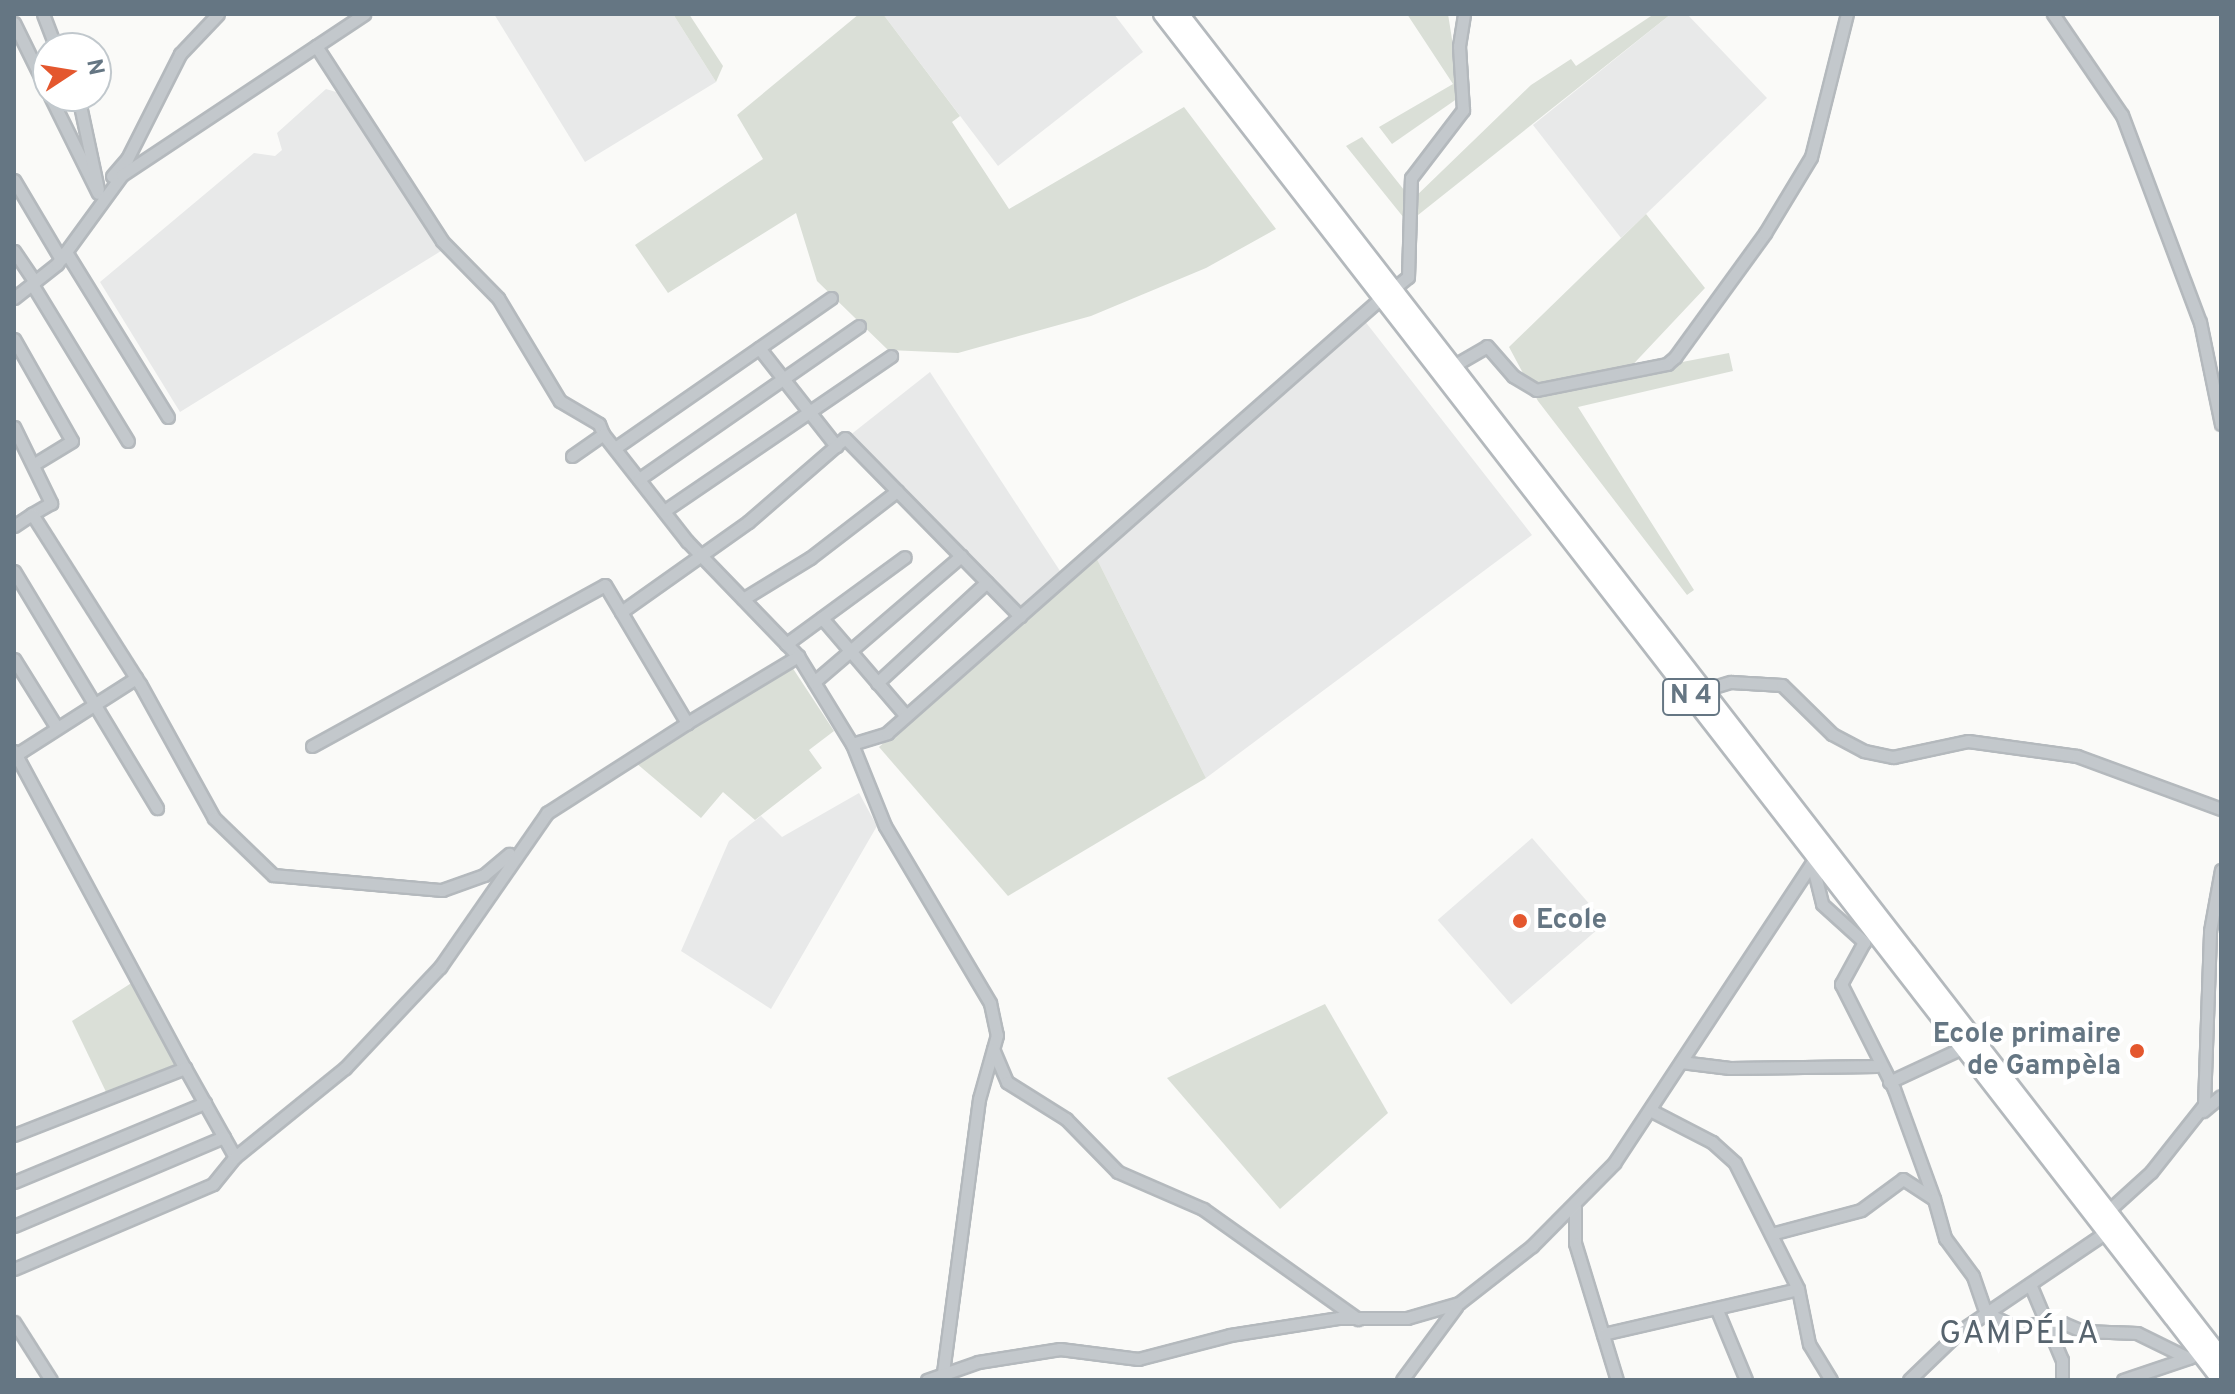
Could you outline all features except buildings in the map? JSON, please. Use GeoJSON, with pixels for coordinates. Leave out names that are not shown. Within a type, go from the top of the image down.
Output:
{"type":"FeatureCollection","features":[{"type":"Feature","properties":{"kind":"highway","name":"N 4"},"geometry":{"type":"LineString","coordinates":[[1162,14],[1388,293],[1453,366],[2221,1357]]}},
{"type":"Feature","properties":{"kind":"highway","name":"N 4"},"geometry":{"type":"LineString","coordinates":[[1180,14],[1814,862],[1964,1047],[2106,1232],[2194,1355],[2221,1380]]}},
{"type":"Feature","properties":{"kind":"street"},"geometry":{"type":"LineString","coordinates":[[67,251],[98,193],[127,159],[180,54],[218,14]]}},
{"type":"Feature","properties":{"kind":"street"},"geometry":{"type":"LineString","coordinates":[[14,298],[67,251],[122,175],[364,14]]}},
{"type":"Feature","properties":{"kind":"street"},"geometry":{"type":"LineString","coordinates":[[852,744],[887,733],[1408,277],[1411,178],[1463,110],[1459,46],[1464,14]]}},
{"type":"Feature","properties":{"kind":"street"},"geometry":{"type":"LineString","coordinates":[[1453,366],[1487,346],[1513,376],[1536,390],[1624,374],[1675,357],[1765,233],[1811,157],[1847,14]]}},
{"type":"Feature","properties":{"kind":"street"},"geometry":{"type":"LineString","coordinates":[[2053,14],[2122,115],[2200,322],[2221,424]]}},
{"type":"Feature","properties":{"kind":"street"},"geometry":{"type":"LineString","coordinates":[[14,23],[32,60]]}},
{"type":"Feature","properties":{"kind":"street"},"geometry":{"type":"LineString","coordinates":[[316,46],[442,241],[498,298],[560,401],[599,424],[603,434],[703,557],[798,656],[852,744],[885,826],[990,1003],[997,1035],[979,1099],[943,1371]]}},
{"type":"Feature","properties":{"kind":"street"},"geometry":{"type":"LineString","coordinates":[[58,112],[98,193]]}},
{"type":"Feature","properties":{"kind":"street"},"geometry":{"type":"LineString","coordinates":[[82,112],[98,170],[98,193]]}},
{"type":"Feature","properties":{"kind":"street"},"geometry":{"type":"LineString","coordinates":[[14,180],[67,251],[168,417]]}},
{"type":"Feature","properties":{"kind":"street"},"geometry":{"type":"LineString","coordinates":[[14,251],[128,441]]}},
{"type":"Feature","properties":{"kind":"street"},"geometry":{"type":"LineString","coordinates":[[615,448],[831,298]]}},
{"type":"Feature","properties":{"kind":"street"},"geometry":{"type":"LineString","coordinates":[[639,479],[859,326]]}},
{"type":"Feature","properties":{"kind":"street"},"geometry":{"type":"LineString","coordinates":[[14,339],[72,441],[36,463]]}},
{"type":"Feature","properties":{"kind":"street"},"geometry":{"type":"LineString","coordinates":[[759,348],[836,446]]}},
{"type":"Feature","properties":{"kind":"street"},"geometry":{"type":"LineString","coordinates":[[664,511],[891,356]]}},
{"type":"Feature","properties":{"kind":"street"},"geometry":{"type":"LineString","coordinates":[[14,427],[36,463],[51,503],[14,525]]}},
{"type":"Feature","properties":{"kind":"street"},"geometry":{"type":"LineString","coordinates":[[572,456],[603,434]]}},
{"type":"Feature","properties":{"kind":"street"},"geometry":{"type":"LineString","coordinates":[[621,612],[703,557],[845,438],[1020,616]]}},
{"type":"Feature","properties":{"kind":"street"},"geometry":{"type":"LineString","coordinates":[[743,599],[810,558],[897,491]]}},
{"type":"Feature","properties":{"kind":"street"},"geometry":{"type":"LineString","coordinates":[[32,514],[136,678],[214,818],[285,880],[338,879],[396,890],[442,890],[484,875],[519,845],[547,813],[798,656]]}},
{"type":"Feature","properties":{"kind":"street"},"geometry":{"type":"LineString","coordinates":[[814,682],[961,556]]}},
{"type":"Feature","properties":{"kind":"street"},"geometry":{"type":"LineString","coordinates":[[786,644],[905,557]]}},
{"type":"Feature","properties":{"kind":"street"},"geometry":{"type":"LineString","coordinates":[[14,571],[97,703],[157,808]]}},
{"type":"Feature","properties":{"kind":"street"},"geometry":{"type":"LineString","coordinates":[[877,683],[987,582]]}},
{"type":"Feature","properties":{"kind":"street"},"geometry":{"type":"LineString","coordinates":[[312,746],[605,585],[687,723]]}},
{"type":"Feature","properties":{"kind":"street"},"geometry":{"type":"LineString","coordinates":[[822,618],[906,716]]}},
{"type":"Feature","properties":{"kind":"street"},"geometry":{"type":"LineString","coordinates":[[14,659],[57,728]]}},
{"type":"Feature","properties":{"kind":"street"},"geometry":{"type":"LineString","coordinates":[[136,678],[15,754],[235,1157]]}},
{"type":"Feature","properties":{"kind":"street"},"geometry":{"type":"LineString","coordinates":[[1704,690],[1731,682],[1782,685],[1832,734],[1864,751],[1893,757],[1968,741],[2077,756],[2221,809]]}},
{"type":"Feature","properties":{"kind":"street"},"geometry":{"type":"LineString","coordinates":[[14,1269],[213,1184],[235,1157],[323,1088],[440,967],[519,845]]}},
{"type":"Feature","properties":{"kind":"street"},"geometry":{"type":"LineString","coordinates":[[1402,1380],[1433,1330],[1459,1303],[1575,1207],[1650,1110],[1814,862]]}},
{"type":"Feature","properties":{"kind":"street"},"geometry":{"type":"LineString","coordinates":[[1814,862],[1822,904],[1864,942],[1841,984],[1877,1066],[1889,1082],[1934,1199],[1945,1238],[1973,1276],[1986,1313],[2011,1325],[2046,1323],[2137,1333],[2194,1355]]}},
{"type":"Feature","properties":{"kind":"street"},"geometry":{"type":"LineString","coordinates":[[2200,1113],[2208,1086],[2210,931],[2221,870]]}},
{"type":"Feature","properties":{"kind":"street"},"geometry":{"type":"LineString","coordinates":[[1889,1082],[1964,1047]]}},
{"type":"Feature","properties":{"kind":"street"},"geometry":{"type":"LineString","coordinates":[[993,1049],[1007,1082],[1066,1119],[1118,1172],[1203,1209],[1358,1319]]}},
{"type":"Feature","properties":{"kind":"street"},"geometry":{"type":"LineString","coordinates":[[1681,1062],[1730,1068],[1877,1066]]}},
{"type":"Feature","properties":{"kind":"street"},"geometry":{"type":"LineString","coordinates":[[14,1135],[185,1068]]}},
{"type":"Feature","properties":{"kind":"street"},"geometry":{"type":"LineString","coordinates":[[2108,1211],[2200,1113],[2221,1096]]}},
{"type":"Feature","properties":{"kind":"street"},"geometry":{"type":"LineString","coordinates":[[14,1182],[205,1103]]}},
{"type":"Feature","properties":{"kind":"street"},"geometry":{"type":"LineString","coordinates":[[1650,1110],[1723,1150],[1798,1289],[1809,1344],[1831,1380]]}},
{"type":"Feature","properties":{"kind":"street"},"geometry":{"type":"LineString","coordinates":[[14,1226],[224,1137]]}},
{"type":"Feature","properties":{"kind":"street"},"geometry":{"type":"LineString","coordinates":[[1771,1234],[1861,1210],[1898,1179],[1934,1199]]}},
{"type":"Feature","properties":{"kind":"street"},"geometry":{"type":"LineString","coordinates":[[1575,1207],[1575,1243],[1617,1380]]}},
{"type":"Feature","properties":{"kind":"street"},"geometry":{"type":"LineString","coordinates":[[1909,1380],[1986,1313],[2106,1232]]}},
{"type":"Feature","properties":{"kind":"street"},"geometry":{"type":"LineString","coordinates":[[2030,1284],[2062,1360],[2062,1380]]}},
{"type":"Feature","properties":{"kind":"street"},"geometry":{"type":"LineString","coordinates":[[1603,1334],[1798,1289]]}},
{"type":"Feature","properties":{"kind":"street"},"geometry":{"type":"LineString","coordinates":[[927,1380],[943,1371],[1060,1349],[1105,1357],[1170,1355],[1230,1335],[1358,1319],[1407,1318],[1459,1303]]}},
{"type":"Feature","properties":{"kind":"street"},"geometry":{"type":"LineString","coordinates":[[1717,1310],[1746,1380]]}},
{"type":"Feature","properties":{"kind":"street"},"geometry":{"type":"LineString","coordinates":[[14,1322],[51,1380]]}},
{"type":"Feature","properties":{"kind":"street"},"geometry":{"type":"LineString","coordinates":[[2123,1380],[2194,1355]]}},
{"type":"Feature","properties":{"kind":"shaded area"},"geometry":{"type":"Polygon","coordinates":[[[494,14],[673,14],[716,82],[585,162],[494,14]]]}},
{"type":"Feature","properties":{"kind":"shaded area"},"geometry":{"type":"Polygon","coordinates":[[[673,14],[689,14],[723,66],[716,82],[673,14]]]}},
{"type":"Feature","properties":{"kind":"shaded area"},"geometry":{"type":"Polygon","coordinates":[[[859,14],[883,14],[960,116],[952,122],[1009,209],[1184,107],[1276,229],[1206,268],[1091,316],[958,353],[888,350],[817,281],[796,213],[668,293],[635,245],[763,159],[737,115],[859,14]]]}},
{"type":"Feature","properties":{"kind":"shaded area"},"geometry":{"type":"Polygon","coordinates":[[[883,14],[1114,14],[1143,52],[998,166],[883,14]]]}},
{"type":"Feature","properties":{"kind":"shaded area"},"geometry":{"type":"Polygon","coordinates":[[[1407,14],[1448,14],[1461,96],[1392,144],[1379,127],[1453,84],[1407,14]]]}},
{"type":"Feature","properties":{"kind":"shaded area"},"geometry":{"type":"Polygon","coordinates":[[[1654,14],[1671,14],[1408,223],[1346,146],[1362,137],[1412,200],[1531,85],[1571,59],[1576,66],[1654,14]]]}},
{"type":"Feature","properties":{"kind":"shaded area"},"geometry":{"type":"Polygon","coordinates":[[[1671,14],[1687,14],[1767,98],[1621,238],[1533,125],[1671,14]]]}},
{"type":"Feature","properties":{"kind":"shaded area"},"geometry":{"type":"Polygon","coordinates":[[[326,89],[346,95],[441,251],[180,412],[100,282],[254,153],[275,156],[282,150],[277,133],[326,89]]]}},
{"type":"Feature","properties":{"kind":"shaded area"},"geometry":{"type":"Polygon","coordinates":[[[1646,214],[1705,288],[1625,373],[1729,353],[1733,371],[1578,407],[1694,590],[1687,595],[1538,401],[1509,347],[1646,214]]]}},
{"type":"Feature","properties":{"kind":"shaded area"},"geometry":{"type":"Polygon","coordinates":[[[1364,320],[1532,535],[1206,778],[1095,555],[1364,320]]]}},
{"type":"Feature","properties":{"kind":"shaded area"},"geometry":{"type":"Polygon","coordinates":[[[930,372],[1062,574],[1020,611],[849,436],[930,372]]]}},
{"type":"Feature","properties":{"kind":"shaded area"},"geometry":{"type":"Polygon","coordinates":[[[1095,555],[1206,778],[1008,896],[879,747],[1095,555]]]}},
{"type":"Feature","properties":{"kind":"shaded area"},"geometry":{"type":"Polygon","coordinates":[[[792,667],[834,731],[809,750],[822,768],[755,820],[723,792],[701,818],[636,763],[792,667]]]}},
{"type":"Feature","properties":{"kind":"shaded area"},"geometry":{"type":"Polygon","coordinates":[[[859,793],[877,826],[771,1009],[681,951],[729,841],[761,816],[782,837],[859,793]]]}},
{"type":"Feature","properties":{"kind":"shaded area"},"geometry":{"type":"Polygon","coordinates":[[[1532,838],[1605,923],[1511,1005],[1438,920],[1532,838]]]}},
{"type":"Feature","properties":{"kind":"shaded area"},"geometry":{"type":"Polygon","coordinates":[[[133,982],[180,1066],[107,1094],[72,1021],[133,982]]]}},
{"type":"Feature","properties":{"kind":"shaded area"},"geometry":{"type":"Polygon","coordinates":[[[1325,1004],[1388,1113],[1280,1209],[1167,1078],[1325,1004]]]}},
{"type":"Feature","properties":{"kind":"place","name":"Ecole"},"geometry":{"type":"Point","coordinates":[1520,921]}},
{"type":"Feature","properties":{"kind":"place","name":"Ecole primaire de Gampèla"},"geometry":{"type":"Point","coordinates":[2137,1051]}},
{"type":"Feature","properties":{"kind":"district","name":"GAMPÉLA"},"geometry":{"type":"Point","coordinates":[2020,1335]}}]}
